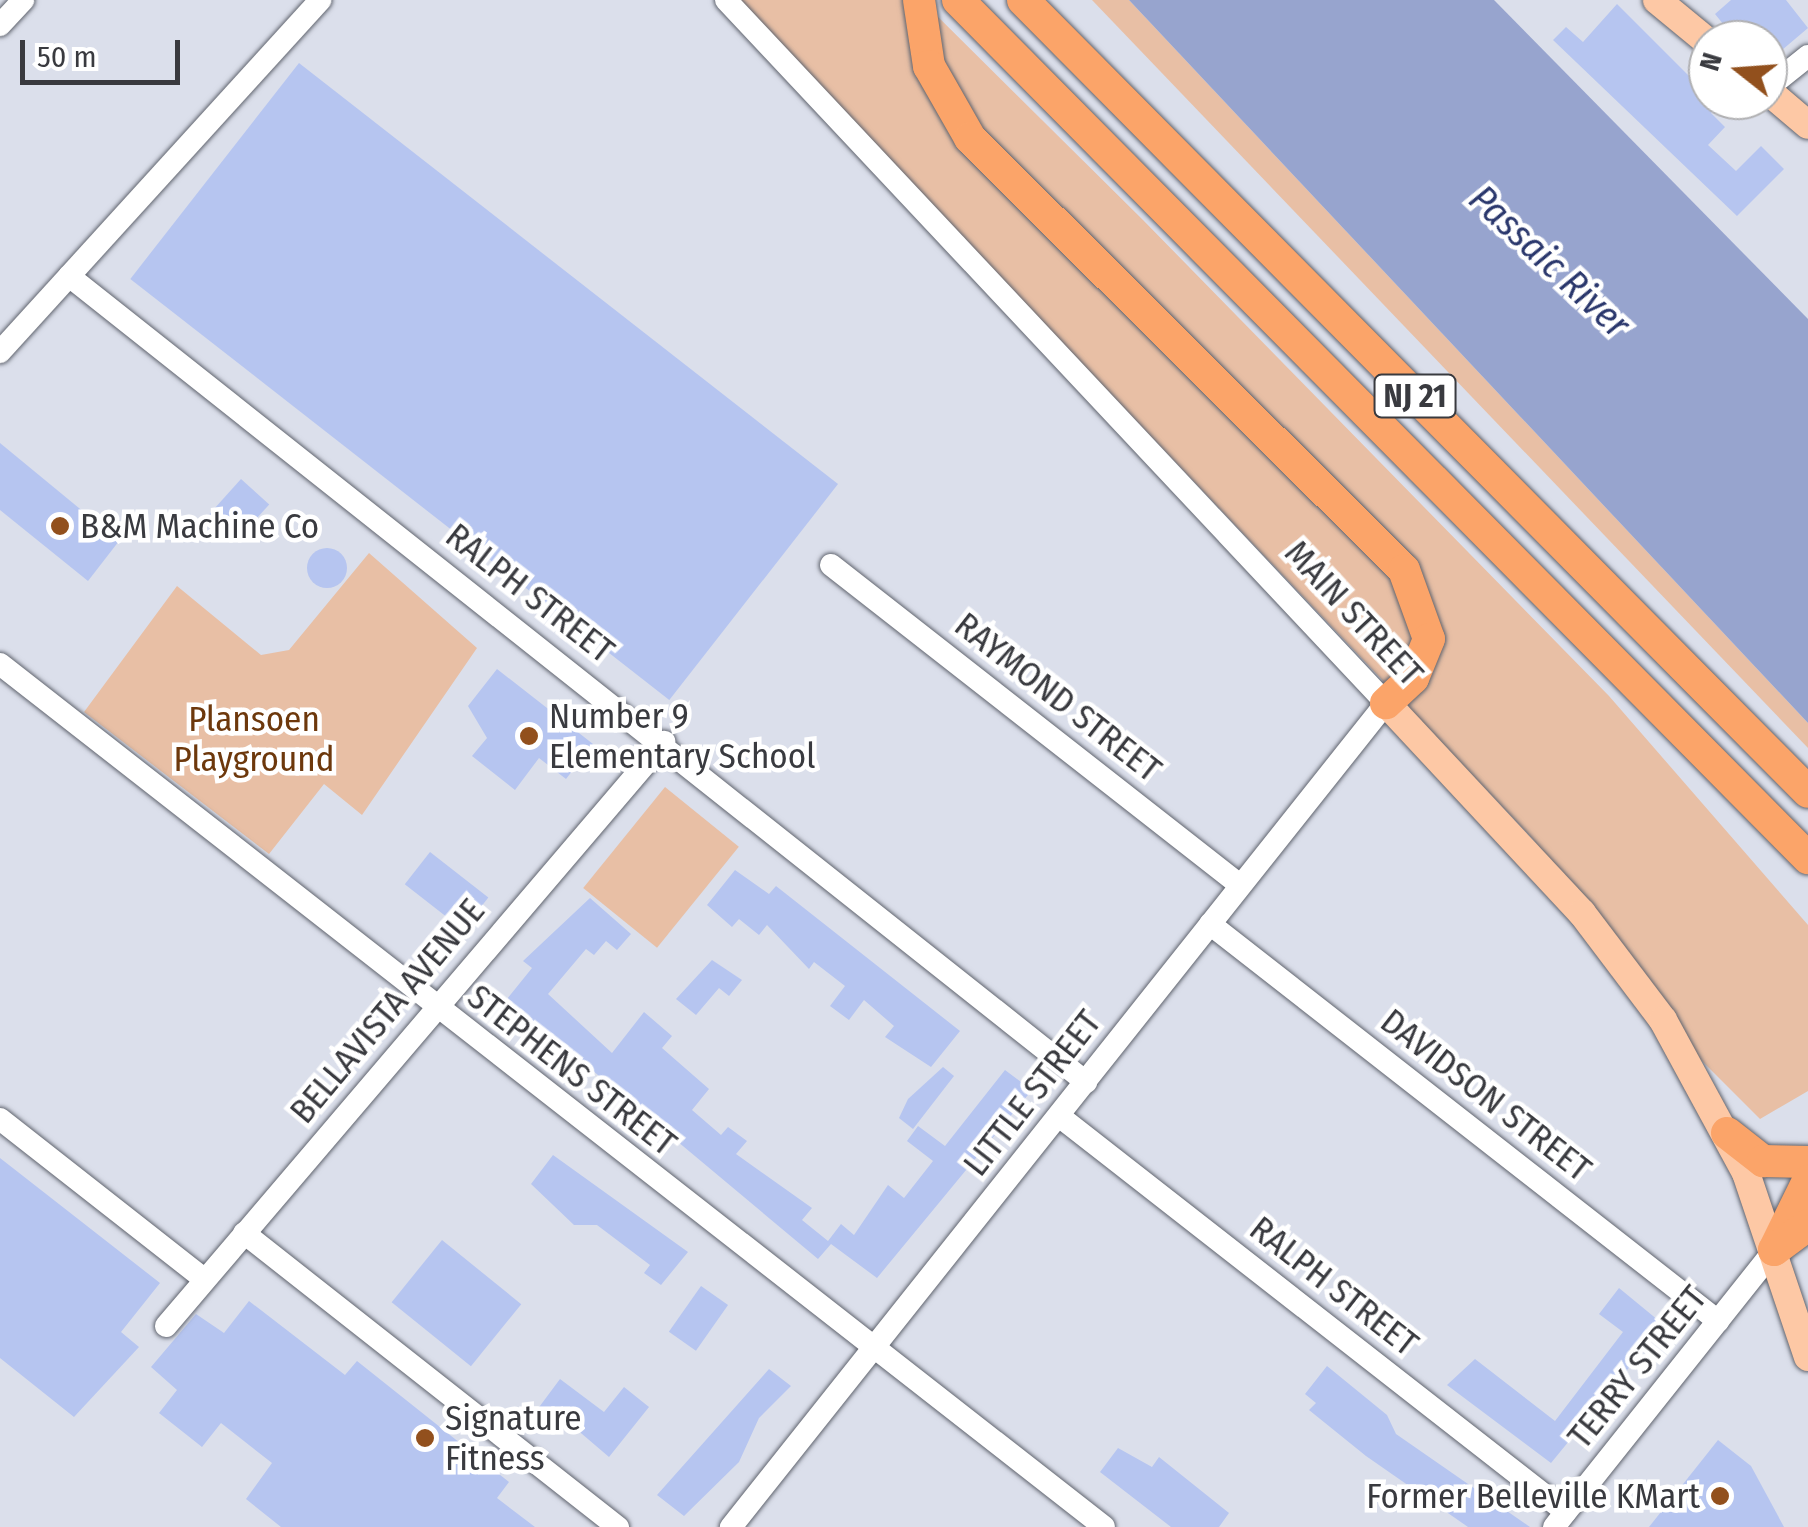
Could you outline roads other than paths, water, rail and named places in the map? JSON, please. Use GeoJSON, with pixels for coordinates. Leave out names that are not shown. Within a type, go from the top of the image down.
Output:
{"type":"FeatureCollection","features":[{"type":"Feature","properties":{"kind":"highway","name":"NJ 21"},"geometry":{"type":"LineString","coordinates":[[958,0],[1808,858]]}},
{"type":"Feature","properties":{"kind":"highway","name":"NJ 21"},"geometry":{"type":"LineString","coordinates":[[1023,0],[1808,792]]}},
{"type":"Feature","properties":{"kind":"highway"},"geometry":{"type":"LineString","coordinates":[[919,2],[939,90],[970,138],[1404,570],[1429,639],[1413,678],[1386,702]]}},
{"type":"Feature","properties":{"kind":"highway"},"geometry":{"type":"LineString","coordinates":[[1528,576],[1808,884]]}},
{"type":"Feature","properties":{"kind":"highway"},"geometry":{"type":"LineString","coordinates":[[1727,1133],[1763,1161],[1808,1162]]}},
{"type":"Feature","properties":{"kind":"highway"},"geometry":{"type":"LineString","coordinates":[[1774,1250],[1808,1182]]}},
{"type":"Feature","properties":{"kind":"highway"},"geometry":{"type":"LineString","coordinates":[[1774,1250],[1808,1225]]}},
{"type":"Feature","properties":{"kind":"main road"},"geometry":{"type":"LineString","coordinates":[[1656,0],[1688,26]]}},
{"type":"Feature","properties":{"kind":"main road"},"geometry":{"type":"LineString","coordinates":[[1788,108],[1808,125]]}},
{"type":"Feature","properties":{"kind":"main road","name":"MAIN STREET"},"geometry":{"type":"LineString","coordinates":[[1386,702],[1613,951],[1727,1133],[1774,1250],[1808,1357]]}},
{"type":"Feature","properties":{"kind":"street"},"geometry":{"type":"LineString","coordinates":[[0,25],[23,0]]}},
{"type":"Feature","properties":{"kind":"street"},"geometry":{"type":"LineString","coordinates":[[0,352],[320,0]]}},
{"type":"Feature","properties":{"kind":"street","name":"MAIN STREET"},"geometry":{"type":"LineString","coordinates":[[726,0],[1386,702]]}},
{"type":"Feature","properties":{"kind":"street"},"geometry":{"type":"LineString","coordinates":[[1788,73],[1808,56]]}},
{"type":"Feature","properties":{"kind":"street","name":"RALPH STREET"},"geometry":{"type":"LineString","coordinates":[[69,276],[664,742],[1086,1082]]}},
{"type":"Feature","properties":{"kind":"street","name":"RAYMOND STREET"},"geometry":{"type":"LineString","coordinates":[[831,565],[1240,885]]}},
{"type":"Feature","properties":{"kind":"street","name":"STEPHENS STREET"},"geometry":{"type":"LineString","coordinates":[[0,664],[435,1008],[1104,1527]]}},
{"type":"Feature","properties":{"kind":"street","name":"LITTLE STREET"},"geometry":{"type":"LineString","coordinates":[[731,1527],[1386,702]]}},
{"type":"Feature","properties":{"kind":"street","name":"BELLAVISTA AVENUE"},"geometry":{"type":"LineString","coordinates":[[166,1326],[664,742]]}},
{"type":"Feature","properties":{"kind":"street","name":"DAVIDSON STREET"},"geometry":{"type":"LineString","coordinates":[[1210,924],[1718,1322]]}},
{"type":"Feature","properties":{"kind":"street","name":"RALPH STREET"},"geometry":{"type":"LineString","coordinates":[[1060,1116],[1560,1520]]}},
{"type":"Feature","properties":{"kind":"street"},"geometry":{"type":"LineString","coordinates":[[0,1119],[204,1279]]}},
{"type":"Feature","properties":{"kind":"street"},"geometry":{"type":"LineString","coordinates":[[244,1232],[618,1527]]}},
{"type":"Feature","properties":{"kind":"street","name":"TERRY STREET"},"geometry":{"type":"LineString","coordinates":[[1560,1520],[1774,1250]]}},
{"type":"Feature","properties":{"kind":"water","name":"Passaic River"},"geometry":{"type":"Polygon","coordinates":[[[1129,0],[1494,0],[1808,319],[1808,723],[1129,0]]]}},
{"type":"Feature","properties":{"kind":"place","name":"B&M Machine Co"},"geometry":{"type":"Point","coordinates":[60,526]}},
{"type":"Feature","properties":{"kind":"place","name":"Number 9 Elementary School"},"geometry":{"type":"Point","coordinates":[529,736]}},
{"type":"Feature","properties":{"kind":"place","name":"Signature Fitness"},"geometry":{"type":"Point","coordinates":[425,1438]}},
{"type":"Feature","properties":{"kind":"place","name":"Former Belleville KMart"},"geometry":{"type":"Point","coordinates":[1720,1496]}},
{"type":"Feature","properties":{"kind":"park label","name":"Plansoen Playground"},"geometry":{"type":"Point","coordinates":[254,739]}}]}
